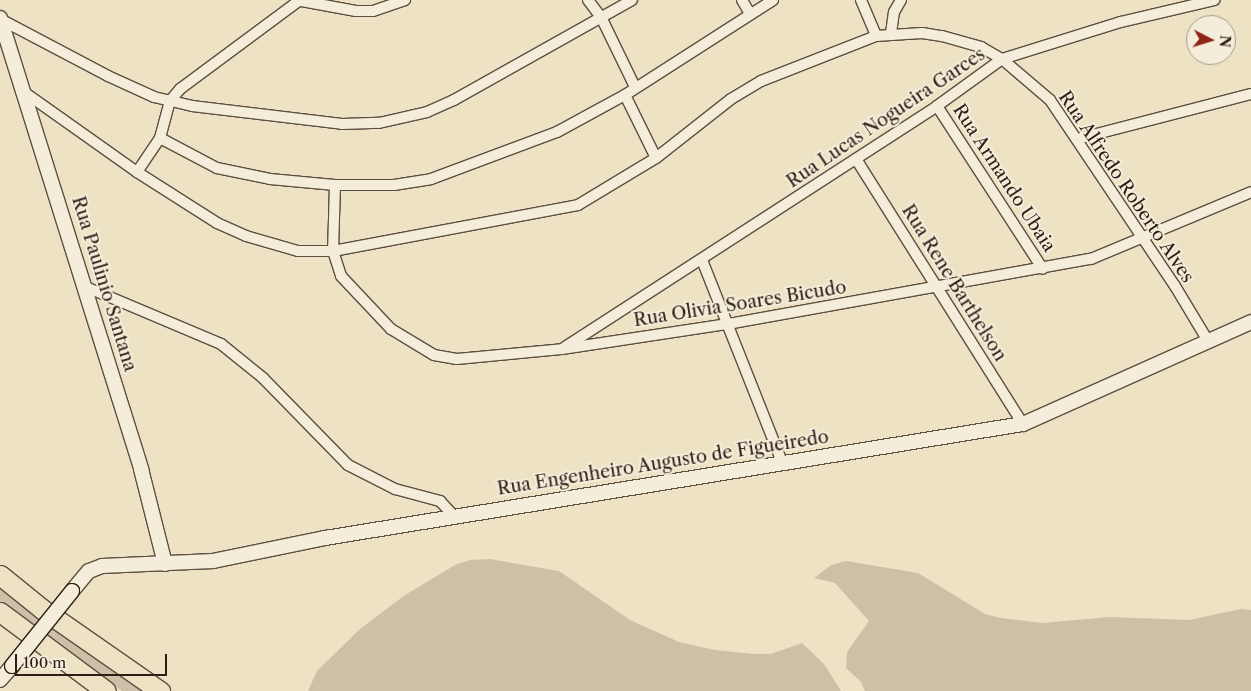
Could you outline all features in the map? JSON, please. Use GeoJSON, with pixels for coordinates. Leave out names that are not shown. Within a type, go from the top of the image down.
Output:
{"type":"FeatureCollection","features":[{"type":"Feature","properties":{"kind":"highway"},"geometry":{"type":"LineString","coordinates":[[0,575],[49,614],[160,691]]}},
{"type":"Feature","properties":{"kind":"highway"},"geometry":{"type":"LineString","coordinates":[[0,612],[106,691]]}},
{"type":"Feature","properties":{"kind":"main road","name":"Rua Paulinio Santana"},"geometry":{"type":"LineString","coordinates":[[0,19],[86,287],[141,469],[165,564]]}},
{"type":"Feature","properties":{"kind":"main road","name":"Rua Engenheiro Augusto de Figueiredo"},"geometry":{"type":"LineString","coordinates":[[0,680],[89,571],[102,566],[213,561],[454,516],[1023,424],[1251,322]]}},
{"type":"Feature","properties":{"kind":"street"},"geometry":{"type":"LineString","coordinates":[[296,0],[365,11],[405,0]]}},
{"type":"Feature","properties":{"kind":"street"},"geometry":{"type":"LineString","coordinates":[[137,172],[160,138],[170,101],[187,82],[300,0]]}},
{"type":"Feature","properties":{"kind":"street"},"geometry":{"type":"LineString","coordinates":[[588,0],[601,17],[635,87]]}},
{"type":"Feature","properties":{"kind":"street"},"geometry":{"type":"LineString","coordinates":[[0,19],[131,88],[170,101],[342,124],[401,119],[454,100],[632,0]]}},
{"type":"Feature","properties":{"kind":"street"},"geometry":{"type":"LineString","coordinates":[[742,0],[750,14]]}},
{"type":"Feature","properties":{"kind":"street"},"geometry":{"type":"LineString","coordinates":[[160,138],[198,161],[240,175],[335,185],[394,185],[440,176],[533,143],[625,95],[772,0]]}},
{"type":"Feature","properties":{"kind":"street"},"geometry":{"type":"LineString","coordinates":[[861,0],[876,36]]}},
{"type":"Feature","properties":{"kind":"street"},"geometry":{"type":"LineString","coordinates":[[891,33],[894,12],[901,0]]}},
{"type":"Feature","properties":{"kind":"street","name":"Rua Lucas Nogueira Garces"},"geometry":{"type":"LineString","coordinates":[[562,349],[602,321],[702,260],[937,106],[1002,59],[1121,22],[1214,0]]}},
{"type":"Feature","properties":{"kind":"street","name":"Rua Alfredo Roberto Alves"},"geometry":{"type":"LineString","coordinates":[[24,92],[196,211],[246,236],[298,251],[333,251],[563,210],[592,199],[656,158],[731,99],[761,81],[876,36],[891,33],[942,36],[981,47],[1002,59],[1050,100],[1140,237],[1175,286],[1208,341]]}},
{"type":"Feature","properties":{"kind":"street"},"geometry":{"type":"LineString","coordinates":[[1077,139],[1251,94]]}},
{"type":"Feature","properties":{"kind":"street"},"geometry":{"type":"LineString","coordinates":[[625,95],[656,158]]}},
{"type":"Feature","properties":{"kind":"street","name":"Rua Armando Ubaia"},"geometry":{"type":"LineString","coordinates":[[937,106],[1043,269]]}},
{"type":"Feature","properties":{"kind":"street","name":"Rua Rene Barthelson"},"geometry":{"type":"LineString","coordinates":[[856,159],[1023,424]]}},
{"type":"Feature","properties":{"kind":"street","name":"Rua Olivia Soares Bicudo"},"geometry":{"type":"LineString","coordinates":[[335,185],[333,251],[340,276],[360,299],[391,329],[434,355],[474,359],[562,349],[728,324],[939,288],[1091,259],[1251,192]]}},
{"type":"Feature","properties":{"kind":"street"},"geometry":{"type":"LineString","coordinates":[[702,260],[782,462]]}},
{"type":"Feature","properties":{"kind":"street"},"geometry":{"type":"LineString","coordinates":[[86,287],[221,344],[263,378],[348,465],[395,489],[440,500],[454,516]]}},
{"type":"Feature","properties":{"kind":"street"},"geometry":{"type":"LineString","coordinates":[[602,321],[603,343]]}},
{"type":"Feature","properties":{"kind":"shaded area"},"geometry":{"type":"Polygon","coordinates":[[[490,559],[559,571],[630,620],[679,642],[715,650],[753,654],[771,654],[802,643],[824,664],[841,691],[308,691],[317,671],[360,629],[405,595],[455,565],[470,560],[490,559]]]}},
{"type":"Feature","properties":{"kind":"shaded area"},"geometry":{"type":"Polygon","coordinates":[[[846,561],[918,573],[985,614],[1042,623],[1109,617],[1189,620],[1241,609],[1251,610],[1251,691],[865,691],[861,682],[846,668],[847,652],[869,621],[835,583],[814,578],[831,565],[846,561]]]}},
{"type":"Feature","properties":{"kind":"shaded area"},"geometry":{"type":"Polygon","coordinates":[[[0,583],[148,691],[122,691],[49,641],[0,603],[0,583]]]}}]}
